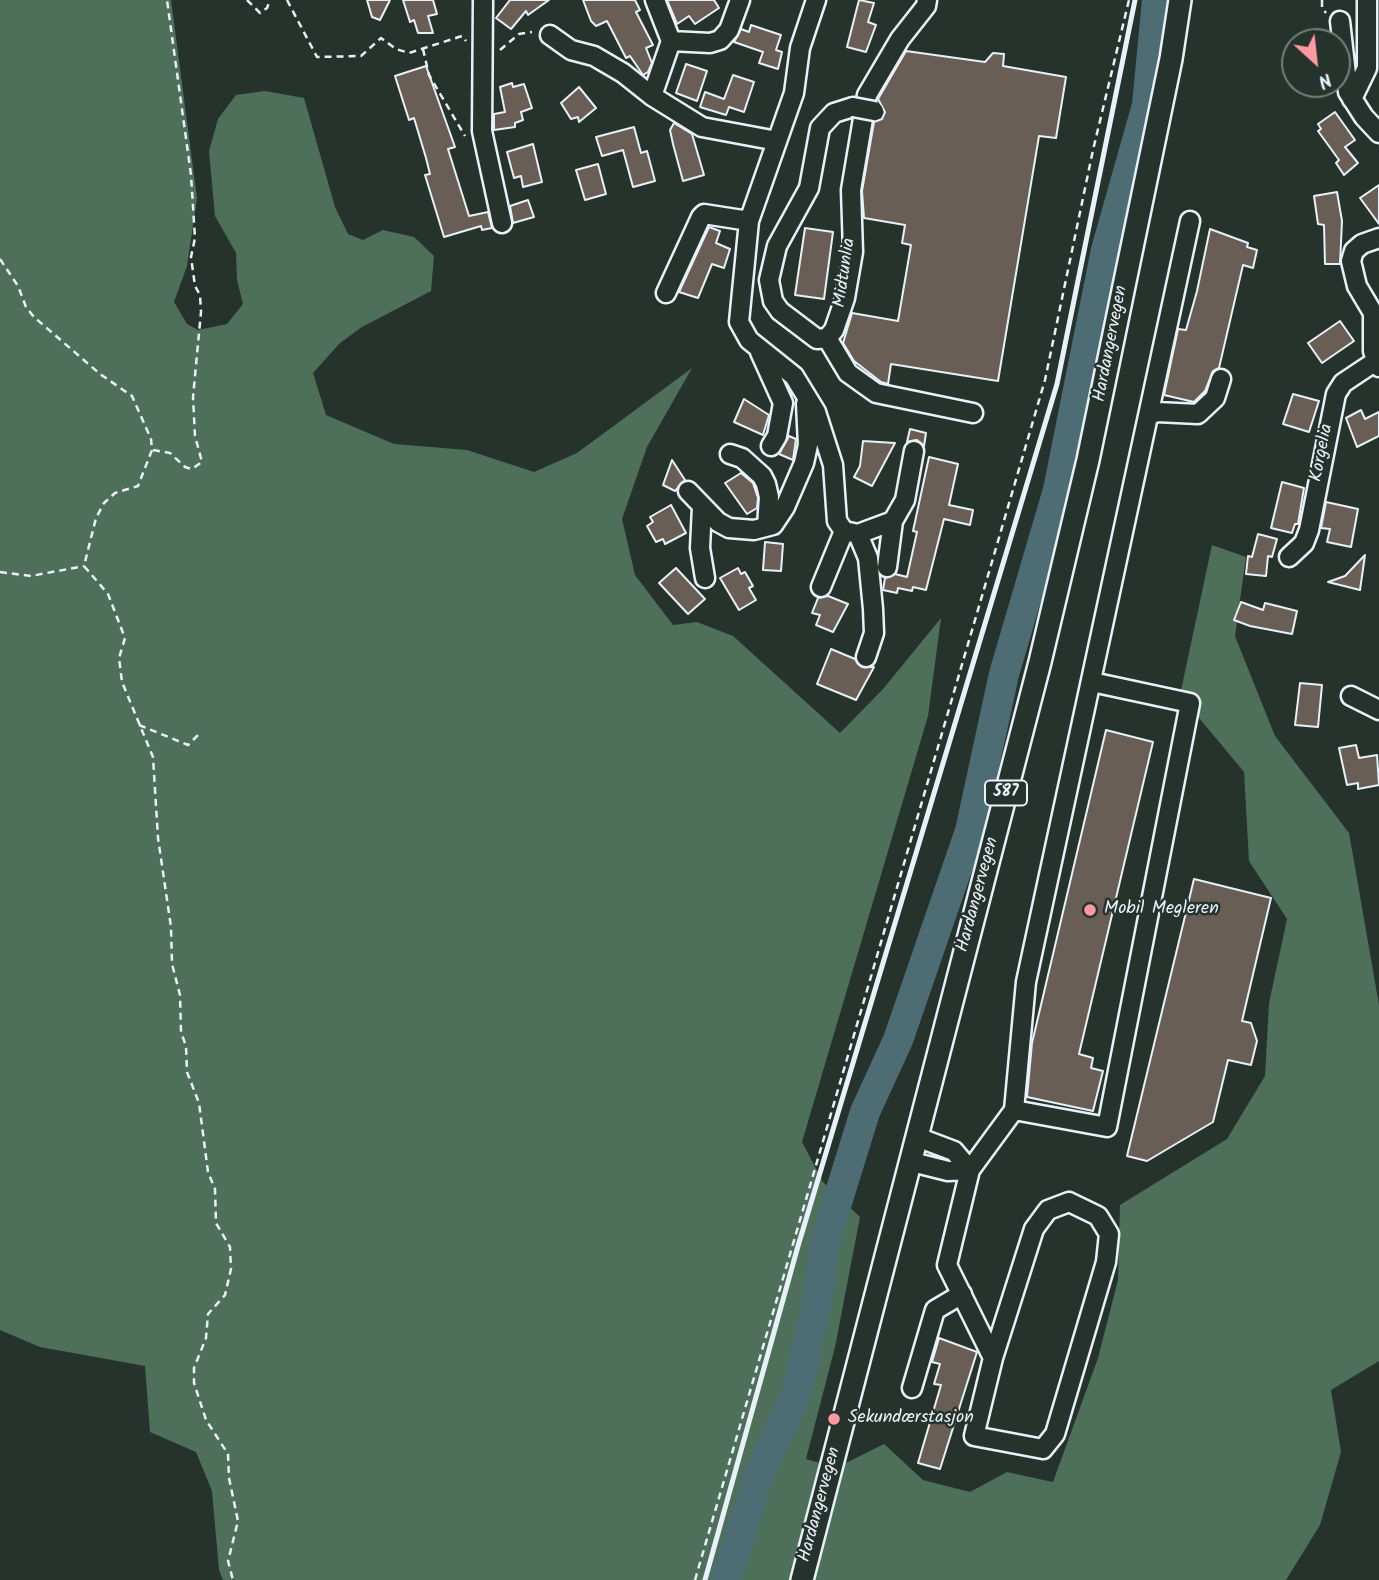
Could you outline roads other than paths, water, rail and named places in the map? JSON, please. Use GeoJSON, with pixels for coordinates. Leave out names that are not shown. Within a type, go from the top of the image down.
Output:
{"type":"FeatureCollection","features":[{"type":"Feature","properties":{"kind":"main road","name":"Hardangervegen"},"geometry":{"type":"LineString","coordinates":[[802,1580],[1037,675],[1088,460],[1171,59],[1180,0]]}},
{"type":"Feature","properties":{"kind":"street"},"geometry":{"type":"LineString","coordinates":[[483,0],[482,131],[502,223]]}},
{"type":"Feature","properties":{"kind":"street"},"geometry":{"type":"LineString","coordinates":[[652,96],[671,41],[655,0]]}},
{"type":"Feature","properties":{"kind":"street"},"geometry":{"type":"LineString","coordinates":[[671,41],[710,43],[720,40],[729,30],[740,0]]}},
{"type":"Feature","properties":{"kind":"street"},"geometry":{"type":"LineString","coordinates":[[816,0],[800,48],[793,93],[749,221],[738,310],[742,330],[759,349],[794,376],[802,387],[816,411],[830,448],[837,521],[851,532],[868,558],[874,633],[866,657]]}},
{"type":"Feature","properties":{"kind":"street"},"geometry":{"type":"LineString","coordinates":[[1352,99],[1367,68],[1367,0]]}},
{"type":"Feature","properties":{"kind":"street","name":"Midtunlia"},"geometry":{"type":"LineString","coordinates":[[827,338],[838,323],[853,252],[851,190],[867,95],[900,40],[929,2]]}},
{"type":"Feature","properties":{"kind":"street"},"geometry":{"type":"LineString","coordinates":[[1340,21],[1346,84],[1352,99],[1379,133]]}},
{"type":"Feature","properties":{"kind":"street"},"geometry":{"type":"LineString","coordinates":[[550,35],[571,50],[594,56],[623,73],[652,96],[702,127],[777,141]]}},
{"type":"Feature","properties":{"kind":"street"},"geometry":{"type":"LineString","coordinates":[[874,111],[853,107],[834,113],[820,128],[809,188],[777,246],[769,280],[770,292],[779,311],[817,339],[827,338],[848,373],[876,393],[973,413]]}},
{"type":"Feature","properties":{"kind":"street"},"geometry":{"type":"LineString","coordinates":[[666,293],[704,214],[749,221]]}},
{"type":"Feature","properties":{"kind":"street"},"geometry":{"type":"LineString","coordinates":[[993,1358],[1034,1229],[1048,1210],[1069,1202],[1098,1216],[1109,1234],[1106,1262],[1055,1434],[1043,1449],[974,1436],[993,1358],[947,1265],[970,1170],[1014,1110],[1026,982],[1190,221]]}},
{"type":"Feature","properties":{"kind":"street","name":"Korgelia"},"geometry":{"type":"LineString","coordinates":[[1289,557],[1304,543],[1309,530],[1336,394],[1343,383],[1377,364],[1373,313],[1357,286],[1351,261],[1362,244],[1379,238]]}},
{"type":"Feature","properties":{"kind":"street"},"geometry":{"type":"LineString","coordinates":[[759,349],[783,403],[777,436],[771,446]]}},
{"type":"Feature","properties":{"kind":"street"},"geometry":{"type":"LineString","coordinates":[[1149,415],[1157,412],[1198,414],[1215,398],[1221,379]]}},
{"type":"Feature","properties":{"kind":"street"},"geometry":{"type":"LineString","coordinates":[[688,491],[702,507],[729,528],[741,531],[766,526],[778,520],[804,463],[808,425],[802,387]]}},
{"type":"Feature","properties":{"kind":"street"},"geometry":{"type":"LineString","coordinates":[[887,567],[893,521],[905,500],[915,451]]}},
{"type":"Feature","properties":{"kind":"street"},"geometry":{"type":"LineString","coordinates":[[730,454],[742,458],[762,476],[769,497],[766,526]]}},
{"type":"Feature","properties":{"kind":"street"},"geometry":{"type":"LineString","coordinates":[[702,507],[700,548],[705,578]]}},
{"type":"Feature","properties":{"kind":"street"},"geometry":{"type":"LineString","coordinates":[[821,587],[851,532],[893,521]]}},
{"type":"Feature","properties":{"kind":"street"},"geometry":{"type":"LineString","coordinates":[[1014,1110],[1107,1127],[1189,703],[1092,682]]}},
{"type":"Feature","properties":{"kind":"street"},"geometry":{"type":"LineString","coordinates":[[1351,696],[1379,710]]}},
{"type":"Feature","properties":{"kind":"street"},"geometry":{"type":"LineString","coordinates":[[917,1137],[954,1151],[970,1170]]}},
{"type":"Feature","properties":{"kind":"street"},"geometry":{"type":"LineString","coordinates":[[912,1162],[948,1171],[970,1170]]}},
{"type":"Feature","properties":{"kind":"street"},"geometry":{"type":"LineString","coordinates":[[912,1388],[935,1310],[962,1294]]}},
{"type":"Feature","properties":{"kind":"waterway"},"geometry":{"type":"LineString","coordinates":[[726,1580],[760,1472],[796,1395],[815,1311],[826,1238],[865,1112],[898,1040],[970,831],[1004,674],[1058,490],[1106,250],[1147,105],[1157,0]]}},
{"type":"Feature","properties":{"kind":"railway"},"geometry":{"type":"LineString","coordinates":[[705,1580],[798,1246],[1057,384],[1135,0]]}},
{"type":"Feature","properties":{"kind":"place","name":"Mobil Megleren"},"geometry":{"type":"Point","coordinates":[1090,910]}},
{"type":"Feature","properties":{"kind":"place","name":"Sekundærstasjon"},"geometry":{"type":"Point","coordinates":[834,1419]}}]}
